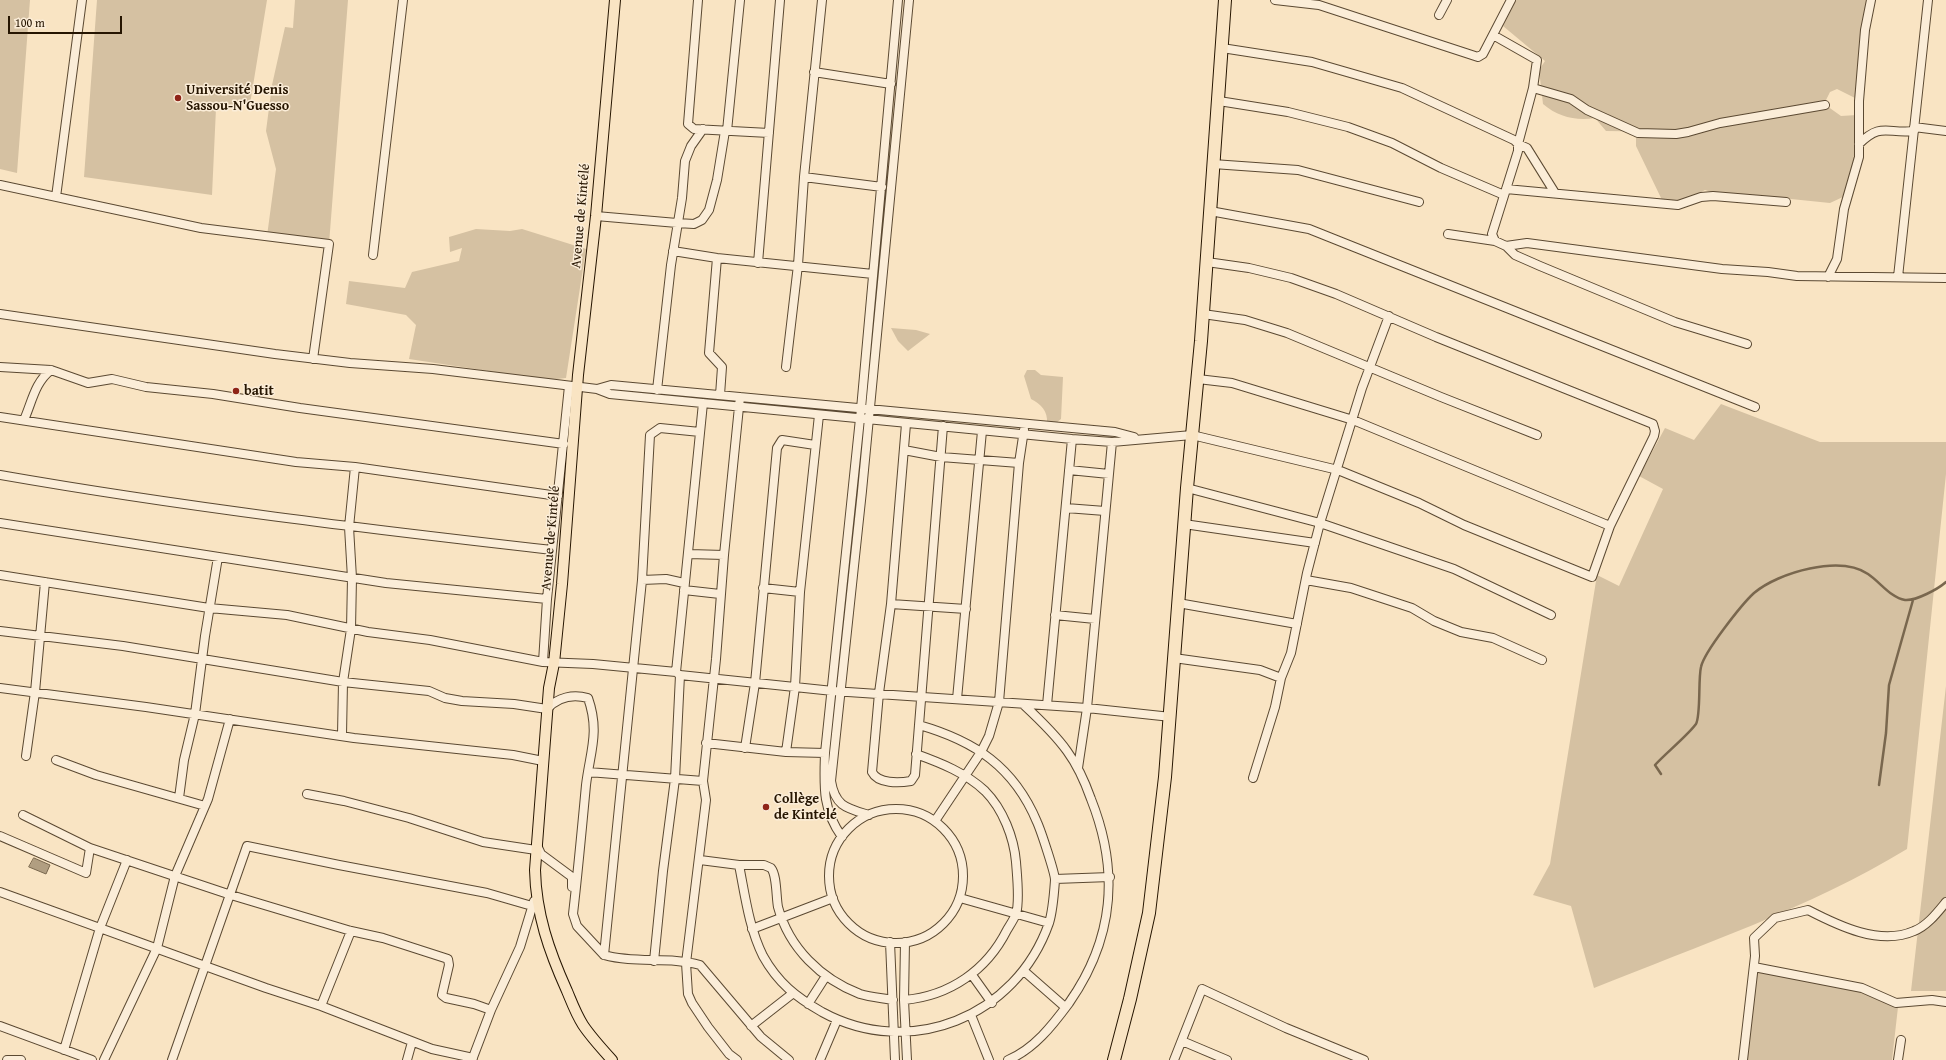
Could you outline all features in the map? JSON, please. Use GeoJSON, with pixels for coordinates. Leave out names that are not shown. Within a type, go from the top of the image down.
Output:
{"type":"FeatureCollection","features":[{"type":"Feature","properties":{"kind":"highway"},"geometry":{"type":"LineString","coordinates":[[1114,1060],[1130,999],[1149,913],[1162,806],[1171,717],[1187,488],[1198,379],[1225,0]]}},
{"type":"Feature","properties":{"kind":"main road","name":"Avenue de Kintélé"},"geometry":{"type":"LineString","coordinates":[[612,1060],[595,1041],[574,1010],[544,932],[534,901],[536,846],[547,709],[554,663],[573,386],[596,216],[615,0]]}},
{"type":"Feature","properties":{"kind":"street"},"geometry":{"type":"LineString","coordinates":[[56,197],[82,0]]}},
{"type":"Feature","properties":{"kind":"street"},"geometry":{"type":"LineString","coordinates":[[372,255],[403,0]]}},
{"type":"Feature","properties":{"kind":"street"},"geometry":{"type":"LineString","coordinates":[[698,0],[688,124],[694,129],[769,133]]}},
{"type":"Feature","properties":{"kind":"street"},"geometry":{"type":"LineString","coordinates":[[596,216],[694,224],[702,220],[709,210],[717,180],[726,131],[740,0]]}},
{"type":"Feature","properties":{"kind":"street"},"geometry":{"type":"LineString","coordinates":[[758,263],[780,0]]}},
{"type":"Feature","properties":{"kind":"street"},"geometry":{"type":"LineString","coordinates":[[786,367],[798,265],[804,177],[822,0]]}},
{"type":"Feature","properties":{"kind":"street"},"geometry":{"type":"LineString","coordinates":[[869,814],[842,805],[833,793],[831,781],[836,691],[898,0]]}},
{"type":"Feature","properties":{"kind":"street"},"geometry":{"type":"LineString","coordinates":[[842,837],[832,823],[827,811],[824,789],[825,753],[836,691],[869,420],[909,0]]}},
{"type":"Feature","properties":{"kind":"street"},"geometry":{"type":"LineString","coordinates":[[1275,0],[1320,2],[1478,57],[1483,54],[1511,0]]}},
{"type":"Feature","properties":{"kind":"street"},"geometry":{"type":"LineString","coordinates":[[1439,15],[1447,0]]}},
{"type":"Feature","properties":{"kind":"street"},"geometry":{"type":"LineString","coordinates":[[1828,277],[1836,259],[1844,209],[1859,157],[1859,94],[1871,0]]}},
{"type":"Feature","properties":{"kind":"street"},"geometry":{"type":"LineString","coordinates":[[1898,278],[1928,0]]}},
{"type":"Feature","properties":{"kind":"street"},"geometry":{"type":"LineString","coordinates":[[1493,35],[1537,60],[1533,88],[1518,144],[1518,151],[1492,234],[1495,241]]}},
{"type":"Feature","properties":{"kind":"street"},"geometry":{"type":"LineString","coordinates":[[1222,48],[1312,62],[1402,88],[1514,140],[1526,148],[1555,193]]}},
{"type":"Feature","properties":{"kind":"street"},"geometry":{"type":"LineString","coordinates":[[814,72],[891,84]]}},
{"type":"Feature","properties":{"kind":"street"},"geometry":{"type":"LineString","coordinates":[[1533,88],[1571,99],[1587,110],[1638,133],[1682,133],[1720,123],[1825,104]]}},
{"type":"Feature","properties":{"kind":"street"},"geometry":{"type":"LineString","coordinates":[[1219,101],[1288,112],[1348,127],[1392,143],[1441,168],[1505,192],[1555,193],[1678,205],[1701,197],[1713,196],[1786,202]]}},
{"type":"Feature","properties":{"kind":"street"},"geometry":{"type":"LineString","coordinates":[[1859,144],[1869,134],[1880,130],[1902,133],[1914,129],[1946,131]]}},
{"type":"Feature","properties":{"kind":"street"},"geometry":{"type":"LineString","coordinates":[[658,390],[673,252],[682,198],[685,161],[691,146],[703,130]]}},
{"type":"Feature","properties":{"kind":"street"},"geometry":{"type":"LineString","coordinates":[[1213,164],[1298,170],[1419,202]]}},
{"type":"Feature","properties":{"kind":"street"},"geometry":{"type":"LineString","coordinates":[[804,177],[882,187]]}},
{"type":"Feature","properties":{"kind":"street"},"geometry":{"type":"LineString","coordinates":[[0,185],[201,228],[329,244],[313,358]]}},
{"type":"Feature","properties":{"kind":"street"},"geometry":{"type":"LineString","coordinates":[[1210,212],[1309,229],[1755,407]]}},
{"type":"Feature","properties":{"kind":"street"},"geometry":{"type":"LineString","coordinates":[[1448,234],[1495,241],[1506,246],[1516,255],[1675,322],[1747,344]]}},
{"type":"Feature","properties":{"kind":"street"},"geometry":{"type":"LineString","coordinates":[[1506,246],[1527,243],[1722,269],[1768,272],[1797,276],[1946,278]]}},
{"type":"Feature","properties":{"kind":"street"},"geometry":{"type":"LineString","coordinates":[[673,252],[758,263],[798,265],[874,274]]}},
{"type":"Feature","properties":{"kind":"street"},"geometry":{"type":"LineString","coordinates":[[717,258],[709,353],[722,367],[720,395]]}},
{"type":"Feature","properties":{"kind":"street"},"geometry":{"type":"LineString","coordinates":[[0,314],[214,346],[350,363],[433,369],[597,389],[610,394],[906,424],[943,426],[982,431],[1112,442],[1141,438],[1192,435],[1338,470],[1419,503],[1464,525],[1592,577],[1610,526],[1654,436],[1655,431],[1653,424],[1336,294],[1291,278],[1249,268],[1207,262]]}},
{"type":"Feature","properties":{"kind":"street"},"geometry":{"type":"LineString","coordinates":[[1202,314],[1245,320],[1288,333],[1370,368],[1537,435]]}},
{"type":"Feature","properties":{"kind":"street"},"geometry":{"type":"LineString","coordinates":[[1254,778],[1275,708],[1281,678],[1291,653],[1306,580],[1320,523],[1370,368],[1389,316]]}},
{"type":"Feature","properties":{"kind":"street"},"geometry":{"type":"LineString","coordinates":[[0,367],[51,370],[88,383],[112,379],[146,387],[213,394],[300,408],[564,444]]}},
{"type":"Feature","properties":{"kind":"street"},"geometry":{"type":"LineString","coordinates":[[24,420],[36,387],[42,377],[51,370]]}},
{"type":"Feature","properties":{"kind":"street"},"geometry":{"type":"LineString","coordinates":[[1198,379],[1232,383],[1353,420],[1610,526]]}},
{"type":"Feature","properties":{"kind":"street"},"geometry":{"type":"LineString","coordinates":[[597,389],[611,385],[1115,432],[1141,438]]}},
{"type":"Feature","properties":{"kind":"street"},"geometry":{"type":"LineString","coordinates":[[543,662],[552,550],[564,444],[573,386]]}},
{"type":"Feature","properties":{"kind":"street"},"geometry":{"type":"LineString","coordinates":[[737,1060],[729,1054],[712,1033],[692,1003],[688,994],[686,963],[700,860],[706,800],[703,781],[706,743],[714,677],[720,594],[740,397]]}},
{"type":"Feature","properties":{"kind":"street"},"geometry":{"type":"LineString","coordinates":[[654,961],[663,871],[675,779],[678,673],[684,586],[689,554],[703,403]]}},
{"type":"Feature","properties":{"kind":"street"},"geometry":{"type":"LineString","coordinates":[[786,752],[795,687],[800,592],[819,415]]}},
{"type":"Feature","properties":{"kind":"street"},"geometry":{"type":"LineString","coordinates":[[0,417],[288,461],[355,467],[558,496]]}},
{"type":"Feature","properties":{"kind":"street"},"geometry":{"type":"LineString","coordinates":[[906,424],[891,604],[879,692],[872,772],[877,779],[898,783],[911,782],[915,776],[920,696],[929,607],[943,426]]}},
{"type":"Feature","properties":{"kind":"street"},"geometry":{"type":"LineString","coordinates":[[935,821],[981,752],[999,702],[1019,463],[1025,424]]}},
{"type":"Feature","properties":{"kind":"street"},"geometry":{"type":"LineString","coordinates":[[604,955],[642,580],[650,435],[660,428],[700,432]]}},
{"type":"Feature","properties":{"kind":"street"},"geometry":{"type":"LineString","coordinates":[[957,699],[982,431]]}},
{"type":"Feature","properties":{"kind":"street"},"geometry":{"type":"LineString","coordinates":[[1047,706],[1072,439]]}},
{"type":"Feature","properties":{"kind":"street"},"geometry":{"type":"LineString","coordinates":[[745,748],[755,683],[777,448],[782,440],[816,445]]}},
{"type":"Feature","properties":{"kind":"street"},"geometry":{"type":"LineString","coordinates":[[1078,768],[1086,708],[1112,442]]}},
{"type":"Feature","properties":{"kind":"street"},"geometry":{"type":"LineString","coordinates":[[904,450],[941,457],[1019,463]]}},
{"type":"Feature","properties":{"kind":"street"},"geometry":{"type":"LineString","coordinates":[[342,736],[344,682],[351,629],[352,578],[350,528],[355,467]]}},
{"type":"Feature","properties":{"kind":"street"},"geometry":{"type":"LineString","coordinates":[[1070,470],[1109,474]]}},
{"type":"Feature","properties":{"kind":"street"},"geometry":{"type":"LineString","coordinates":[[0,475],[118,495],[350,528],[552,550]]}},
{"type":"Feature","properties":{"kind":"street"},"geometry":{"type":"LineString","coordinates":[[1187,488],[1320,523],[1454,569],[1551,615]]}},
{"type":"Feature","properties":{"kind":"street"},"geometry":{"type":"LineString","coordinates":[[1066,508],[1105,512]]}},
{"type":"Feature","properties":{"kind":"street"},"geometry":{"type":"LineString","coordinates":[[0,523],[386,583],[547,599]]}},
{"type":"Feature","properties":{"kind":"street"},"geometry":{"type":"LineString","coordinates":[[1184,524],[1315,543]]}},
{"type":"Feature","properties":{"kind":"street"},"geometry":{"type":"LineString","coordinates":[[689,554],[724,555]]}},
{"type":"Feature","properties":{"kind":"street"},"geometry":{"type":"LineString","coordinates":[[179,798],[184,760],[195,714],[209,608],[218,557]]}},
{"type":"Feature","properties":{"kind":"street"},"geometry":{"type":"LineString","coordinates":[[0,575],[209,608],[287,615],[351,629],[430,640],[543,662],[593,664],[836,691],[879,692],[1024,705],[1086,708],[1171,717]]}},
{"type":"Feature","properties":{"kind":"street"},"geometry":{"type":"LineString","coordinates":[[642,580],[666,579],[684,586],[720,594]]}},
{"type":"Feature","properties":{"kind":"street"},"geometry":{"type":"LineString","coordinates":[[1306,580],[1351,588],[1412,608],[1434,621],[1461,632],[1493,638],[1542,660]]}},
{"type":"Feature","properties":{"kind":"street"},"geometry":{"type":"LineString","coordinates":[[26,756],[35,692],[46,582]]}},
{"type":"Feature","properties":{"kind":"street"},"geometry":{"type":"LineString","coordinates":[[763,588],[800,592]]}},
{"type":"Feature","properties":{"kind":"street"},"geometry":{"type":"LineString","coordinates":[[1178,603],[1297,624]]}},
{"type":"Feature","properties":{"kind":"street"},"geometry":{"type":"LineString","coordinates":[[891,604],[966,609]]}},
{"type":"Feature","properties":{"kind":"street"},"geometry":{"type":"LineString","coordinates":[[1055,615],[1095,619]]}},
{"type":"Feature","properties":{"kind":"street"},"geometry":{"type":"LineString","coordinates":[[0,631],[202,658],[344,682],[429,691],[445,698],[462,701],[514,704],[547,709],[555,701],[568,697],[578,695],[588,698],[595,723],[595,737],[588,772],[573,914]]}},
{"type":"Feature","properties":{"kind":"street"},"geometry":{"type":"LineString","coordinates":[[1174,658],[1254,669],[1281,678]]}},
{"type":"Feature","properties":{"kind":"street"},"geometry":{"type":"LineString","coordinates":[[0,688],[195,714],[342,736],[513,755],[543,761]]}},
{"type":"Feature","properties":{"kind":"street"},"geometry":{"type":"LineString","coordinates":[[1008,1060],[1016,1057],[1039,1040],[1065,1007],[1084,978],[1098,946],[1107,917],[1110,877],[1100,822],[1078,768],[1056,738],[1024,705]]}},
{"type":"Feature","properties":{"kind":"street"},"geometry":{"type":"LineString","coordinates":[[104,1060],[157,948],[175,876],[205,806],[216,773],[230,719]]}},
{"type":"Feature","properties":{"kind":"street"},"geometry":{"type":"LineString","coordinates":[[739,866],[752,929],[764,956],[792,994],[837,1020],[866,1028],[906,1032],[922,1031],[944,1026],[971,1015],[992,1003],[1010,988],[1024,971],[1040,942],[1049,922],[1055,879],[1040,830],[1030,806],[1018,787],[1003,770],[967,742],[944,732],[919,726]]}},
{"type":"Feature","properties":{"kind":"street"},"geometry":{"type":"LineString","coordinates":[[706,743],[786,752],[825,753]]}},
{"type":"Feature","properties":{"kind":"street"},"geometry":{"type":"LineString","coordinates":[[904,1000],[920,998],[950,987],[972,975],[986,962],[1002,939],[1016,913],[1018,885],[1015,855],[1011,838],[1003,815],[986,792],[965,776],[946,765],[916,754]]}},
{"type":"Feature","properties":{"kind":"street"},"geometry":{"type":"LineString","coordinates":[[56,760],[96,775],[205,806]]}},
{"type":"Feature","properties":{"kind":"street"},"geometry":{"type":"LineString","coordinates":[[588,772],[623,776],[703,781]]}},
{"type":"Feature","properties":{"kind":"street"},"geometry":{"type":"LineString","coordinates":[[307,794],[344,801],[409,818],[483,842],[536,846],[541,854],[572,877],[573,914],[577,926],[604,955],[622,960],[700,965],[751,1026],[778,1053],[789,1060]]}},
{"type":"Feature","properties":{"kind":"street"},"geometry":{"type":"LineString","coordinates":[[891,809],[914,811],[935,821],[951,836],[960,855],[964,876],[960,898],[951,914],[939,927],[923,937],[905,942],[890,942],[871,938],[855,928],[842,915],[833,898],[829,878],[831,859],[842,837],[857,821],[869,814],[891,809]]}},
{"type":"Feature","properties":{"kind":"street"},"geometry":{"type":"LineString","coordinates":[[23,815],[90,848],[231,895],[351,931],[384,938],[448,959],[449,966],[442,995],[446,998],[474,1004],[491,1010]]}},
{"type":"Feature","properties":{"kind":"street"},"geometry":{"type":"LineString","coordinates":[[0,836],[86,873],[90,848]]}},
{"type":"Feature","properties":{"kind":"street"},"geometry":{"type":"LineString","coordinates":[[0,892],[206,966],[321,1006],[412,1042],[432,1049],[472,1059],[491,1010],[520,947],[534,901],[339,865],[247,846],[231,895],[206,966],[172,1060]]}},
{"type":"Feature","properties":{"kind":"street"},"geometry":{"type":"LineString","coordinates":[[64,1050],[100,928],[127,860]]}},
{"type":"Feature","properties":{"kind":"street"},"geometry":{"type":"LineString","coordinates":[[700,860],[739,866],[764,865],[773,870],[781,918],[798,948],[813,966],[826,976],[861,994],[893,1000]]}},
{"type":"Feature","properties":{"kind":"street"},"geometry":{"type":"LineString","coordinates":[[1055,879],[1110,877]]}},
{"type":"Feature","properties":{"kind":"street"},"geometry":{"type":"LineString","coordinates":[[752,929],[833,898]]}},
{"type":"Feature","properties":{"kind":"street"},"geometry":{"type":"LineString","coordinates":[[960,898],[1049,922]]}},
{"type":"Feature","properties":{"kind":"street"},"geometry":{"type":"LineString","coordinates":[[1743,1060],[1754,967],[1754,938],[1775,918],[1808,910],[1834,924],[1868,934],[1889,937],[1914,931],[1928,922],[1946,902]]}},
{"type":"Feature","properties":{"kind":"street"},"geometry":{"type":"LineString","coordinates":[[321,1006],[351,931]]}},
{"type":"Feature","properties":{"kind":"street"},"geometry":{"type":"LineString","coordinates":[[890,942],[895,1060]]}},
{"type":"Feature","properties":{"kind":"street"},"geometry":{"type":"LineString","coordinates":[[905,942],[904,1000],[907,1060]]}},
{"type":"Feature","properties":{"kind":"street"},"geometry":{"type":"LineString","coordinates":[[1754,967],[1862,988],[1896,1002],[1932,1000],[1946,1002]]}},
{"type":"Feature","properties":{"kind":"street"},"geometry":{"type":"LineString","coordinates":[[1024,971],[1065,1007]]}},
{"type":"Feature","properties":{"kind":"street"},"geometry":{"type":"LineString","coordinates":[[972,975],[992,1003]]}},
{"type":"Feature","properties":{"kind":"street"},"geometry":{"type":"LineString","coordinates":[[808,1004],[826,976]]}},
{"type":"Feature","properties":{"kind":"street"},"geometry":{"type":"LineString","coordinates":[[1174,1060],[1202,989],[1286,1028],[1364,1060]]}},
{"type":"Feature","properties":{"kind":"street"},"geometry":{"type":"LineString","coordinates":[[751,1026],[792,994]]}},
{"type":"Feature","properties":{"kind":"street"},"geometry":{"type":"LineString","coordinates":[[971,1015],[989,1060]]}},
{"type":"Feature","properties":{"kind":"street"},"geometry":{"type":"LineString","coordinates":[[820,1060],[837,1020]]}},
{"type":"Feature","properties":{"kind":"street"},"geometry":{"type":"LineString","coordinates":[[0,1026],[92,1060]]}},
{"type":"Feature","properties":{"kind":"street"},"geometry":{"type":"LineString","coordinates":[[1898,1060],[1901,1040]]}},
{"type":"Feature","properties":{"kind":"street"},"geometry":{"type":"LineString","coordinates":[[1182,1041],[1227,1060]]}},
{"type":"Feature","properties":{"kind":"street"},"geometry":{"type":"LineString","coordinates":[[407,1060],[412,1042]]}},
{"type":"Feature","properties":{"kind":"street"},"geometry":{"type":"LineString","coordinates":[[7,1060],[21,1060]]}},
{"type":"Feature","properties":{"kind":"shaded area"},"geometry":{"type":"Polygon","coordinates":[[[0,0],[30,0],[17,173],[0,169],[0,0]]]}},
{"type":"Feature","properties":{"kind":"shaded area"},"geometry":{"type":"Polygon","coordinates":[[[97,0],[267,0],[250,104],[216,108],[212,195],[84,177],[97,0]]]}},
{"type":"Feature","properties":{"kind":"shaded area"},"geometry":{"type":"Polygon","coordinates":[[[295,0],[348,0],[329,244],[267,236],[276,169],[266,131],[272,85],[285,27],[293,28],[295,0]]]}},
{"type":"Feature","properties":{"kind":"shaded area"},"geometry":{"type":"Polygon","coordinates":[[[1515,0],[1871,0],[1863,33],[1855,98],[1837,89],[1830,92],[1824,104],[1682,132],[1606,131],[1595,118],[1581,119],[1568,117],[1555,112],[1543,104],[1539,70],[1545,61],[1503,26],[1515,0]]]}},
{"type":"Feature","properties":{"kind":"shaded area"},"geometry":{"type":"Polygon","coordinates":[[[1827,106],[1841,116],[1857,115],[1858,155],[1845,196],[1830,203],[1720,195],[1705,190],[1684,200],[1662,200],[1636,146],[1636,137],[1654,138],[1687,135],[1718,125],[1827,106]]]}},
{"type":"Feature","properties":{"kind":"shaded area"},"geometry":{"type":"Polygon","coordinates":[[[476,229],[510,231],[522,229],[586,249],[566,378],[548,380],[409,359],[416,325],[406,315],[346,304],[349,281],[405,288],[412,272],[459,261],[462,248],[450,252],[449,237],[476,229]]]}},
{"type":"Feature","properties":{"kind":"shaded area"},"geometry":{"type":"Polygon","coordinates":[[[891,328],[916,330],[930,334],[908,351],[898,341],[891,328]]]}},
{"type":"Feature","properties":{"kind":"shaded area"},"geometry":{"type":"Polygon","coordinates":[[[1027,370],[1035,370],[1041,375],[1063,377],[1061,419],[1052,426],[1047,423],[1043,408],[1031,399],[1024,376],[1027,370]]]}},
{"type":"Feature","properties":{"kind":"shaded area"},"geometry":{"type":"Polygon","coordinates":[[[1721,404],[1820,442],[1946,442],[1946,474],[1907,849],[1832,890],[1793,908],[1594,988],[1571,906],[1533,895],[1550,864],[1597,575],[1619,586],[1663,489],[1639,476],[1665,428],[1694,440],[1721,404]]]}},
{"type":"Feature","properties":{"kind":"shaded area"},"geometry":{"type":"Polygon","coordinates":[[[1946,686],[1946,991],[1911,991],[1946,686]]]}},
{"type":"Feature","properties":{"kind":"shaded area"},"geometry":{"type":"Polygon","coordinates":[[[34,858],[50,865],[46,874],[29,867],[34,858]]]}},
{"type":"Feature","properties":{"kind":"shaded area"},"geometry":{"type":"Polygon","coordinates":[[[1757,972],[1861,992],[1898,1007],[1892,1060],[1747,1060],[1757,972]]]}},
{"type":"Feature","properties":{"kind":"waterway"},"geometry":{"type":"LineString","coordinates":[[1661,774],[1655,765],[1688,734],[1698,719],[1700,673],[1704,660],[1724,628],[1741,607],[1754,593],[1765,585],[1778,578],[1810,568],[1826,566],[1856,568],[1868,574],[1890,593],[1900,599],[1905,600],[1915,599],[1927,594],[1946,582]]}},
{"type":"Feature","properties":{"kind":"waterway"},"geometry":{"type":"LineString","coordinates":[[1879,785],[1886,733],[1889,685],[1913,600]]}},
{"type":"Feature","properties":{"kind":"place","name":"Université Denis Sassou-N'Guesso"},"geometry":{"type":"Point","coordinates":[178,98]}},
{"type":"Feature","properties":{"kind":"place","name":"batit"},"geometry":{"type":"Point","coordinates":[236,391]}},
{"type":"Feature","properties":{"kind":"place","name":"Collège de Kintelé"},"geometry":{"type":"Point","coordinates":[766,807]}}]}
